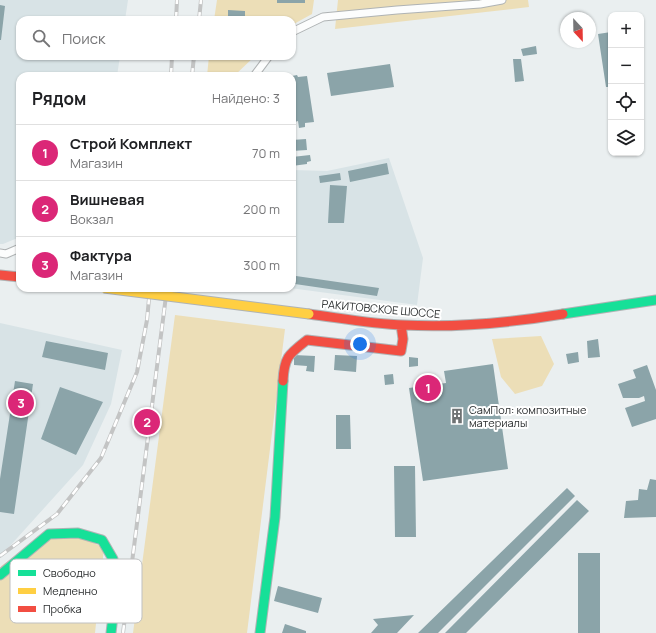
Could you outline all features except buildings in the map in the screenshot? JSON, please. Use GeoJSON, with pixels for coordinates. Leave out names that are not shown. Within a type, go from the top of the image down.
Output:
{"type":"FeatureCollection","features":[{"type":"Feature","properties":{"kind":"street"},"geometry":{"type":"LineString","coordinates":[[296,30],[323,17],[480,4],[502,0]]}},
{"type":"Feature","properties":{"kind":"street"},"geometry":{"type":"LineString","coordinates":[[257,72],[266,60]]}},
{"type":"Feature","properties":{"kind":"street"},"geometry":{"type":"LineString","coordinates":[[0,253],[6,254],[16,250]]}},
{"type":"Feature","properties":{"kind":"street"},"geometry":{"type":"LineString","coordinates":[[0,275],[16,277]]}},
{"type":"Feature","properties":{"kind":"street","name":"РАКИТОВСКОЕ ШОССЕ"},"geometry":{"type":"LineString","coordinates":[[136,292],[401,325],[441,326],[480,325],[552,316],[656,300]]}},
{"type":"Feature","properties":{"kind":"street"},"geometry":{"type":"LineString","coordinates":[[260,633],[275,517],[284,365],[292,352],[307,340],[401,351],[403,339],[401,325]]}},
{"type":"Feature","properties":{"kind":"street"},"geometry":{"type":"LineString","coordinates":[[19,559],[49,534],[78,533],[102,540],[113,559]]}},
{"type":"Feature","properties":{"kind":"street"},"geometry":{"type":"LineString","coordinates":[[0,575],[10,567]]}},
{"type":"Feature","properties":{"kind":"street"},"geometry":{"type":"LineString","coordinates":[[111,633],[112,623]]}},
{"type":"Feature","properties":{"kind":"shaded area"},"geometry":{"type":"Polygon","coordinates":[[[0,0],[128,0],[126,16],[16,16],[16,60],[119,60],[118,72],[16,72],[16,239],[0,244],[0,0]]]}},
{"type":"Feature","properties":{"kind":"shaded area"},"geometry":{"type":"Polygon","coordinates":[[[217,0],[314,0],[312,14],[296,23],[296,16],[215,16],[217,0]]]}},
{"type":"Feature","properties":{"kind":"shaded area"},"geometry":{"type":"Polygon","coordinates":[[[338,0],[528,0],[529,7],[335,29],[338,0]]]}},
{"type":"Feature","properties":{"kind":"shaded area"},"geometry":{"type":"Polygon","coordinates":[[[209,60],[251,60],[238,72],[207,72],[209,60]]]}},
{"type":"Feature","properties":{"kind":"shaded area"},"geometry":{"type":"Polygon","coordinates":[[[389,158],[423,258],[417,305],[296,289],[296,170],[327,171],[389,158]]]}},
{"type":"Feature","properties":{"kind":"shaded area"},"geometry":{"type":"Polygon","coordinates":[[[175,315],[285,329],[247,633],[133,633],[134,623],[142,623],[142,565],[175,315]]]}},
{"type":"Feature","properties":{"kind":"shaded area"},"geometry":{"type":"Polygon","coordinates":[[[0,323],[122,350],[111,404],[83,465],[0,557],[0,323]]]}},
{"type":"Feature","properties":{"kind":"shaded area"},"geometry":{"type":"Polygon","coordinates":[[[541,336],[554,364],[542,386],[515,394],[501,377],[492,339],[541,336]]]}},
{"type":"Feature","properties":{"kind":"shaded area"},"geometry":{"type":"Polygon","coordinates":[[[77,535],[104,548],[103,559],[11,559],[41,538],[77,535]]]}},
{"type":"Feature","properties":{"kind":"shaded area"},"geometry":{"type":"Polygon","coordinates":[[[10,560],[10,623],[96,623],[95,633],[0,633],[1,566],[10,560]]]}},
{"type":"Feature","properties":{"kind":"railway"},"geometry":{"type":"LineString","coordinates":[[176,16],[177,0]]}},
{"type":"Feature","properties":{"kind":"railway"},"geometry":{"type":"LineString","coordinates":[[199,16],[201,0]]}},
{"type":"Feature","properties":{"kind":"railway"},"geometry":{"type":"LineString","coordinates":[[171,72],[172,60]]}},
{"type":"Feature","properties":{"kind":"railway"},"geometry":{"type":"LineString","coordinates":[[192,72],[194,60]]}},
{"type":"Feature","properties":{"kind":"railway"},"geometry":{"type":"LineString","coordinates":[[0,556],[57,514],[101,458],[137,372],[147,320],[150,292]]}},
{"type":"Feature","properties":{"kind":"railway"},"geometry":{"type":"LineString","coordinates":[[132,559],[166,292]]}},
{"type":"Feature","properties":{"kind":"railway"},"geometry":{"type":"LineString","coordinates":[[123,633],[124,623]]}},
{"type":"Feature","properties":{"kind":"traffic: fast"},"geometry":{"type":"LineString","coordinates":[[563,314],[656,300]]}},
{"type":"Feature","properties":{"kind":"traffic: fast"},"geometry":{"type":"LineString","coordinates":[[260,633],[275,517],[283,381]]}},
{"type":"Feature","properties":{"kind":"traffic: fast"},"geometry":{"type":"LineString","coordinates":[[19,559],[49,534],[78,533],[102,540],[113,559]]}},
{"type":"Feature","properties":{"kind":"traffic: fast"},"geometry":{"type":"LineString","coordinates":[[0,575],[10,567]]}},
{"type":"Feature","properties":{"kind":"traffic: fast"},"geometry":{"type":"LineString","coordinates":[[111,633],[112,623]]}},
{"type":"Feature","properties":{"kind":"traffic: jam"},"geometry":{"type":"LineString","coordinates":[[0,275],[16,277]]}},
{"type":"Feature","properties":{"kind":"traffic: jam"},"geometry":{"type":"LineString","coordinates":[[309,314],[356,321],[423,326],[503,322],[563,314]]}},
{"type":"Feature","properties":{"kind":"traffic: jam"},"geometry":{"type":"LineString","coordinates":[[283,381],[286,361],[292,353],[307,340],[401,351],[403,339],[401,325]]}},
{"type":"Feature","properties":{"kind":"traffic: slow"},"geometry":{"type":"LineString","coordinates":[[136,292],[309,314]]}},
{"type":"Feature","properties":{"kind":"place","name":"Строй Комплект"},"geometry":{"type":"Point","coordinates":[428,388]}},
{"type":"Feature","properties":{"kind":"place","name":"Фактура"},"geometry":{"type":"Point","coordinates":[21,403]}},
{"type":"Feature","properties":{"kind":"place","name":"СамПол: композитные материалы"},"geometry":{"type":"Point","coordinates":[457,416]}},
{"type":"Feature","properties":{"kind":"place","name":"Вишневая"},"geometry":{"type":"Point","coordinates":[147,422]}}]}
